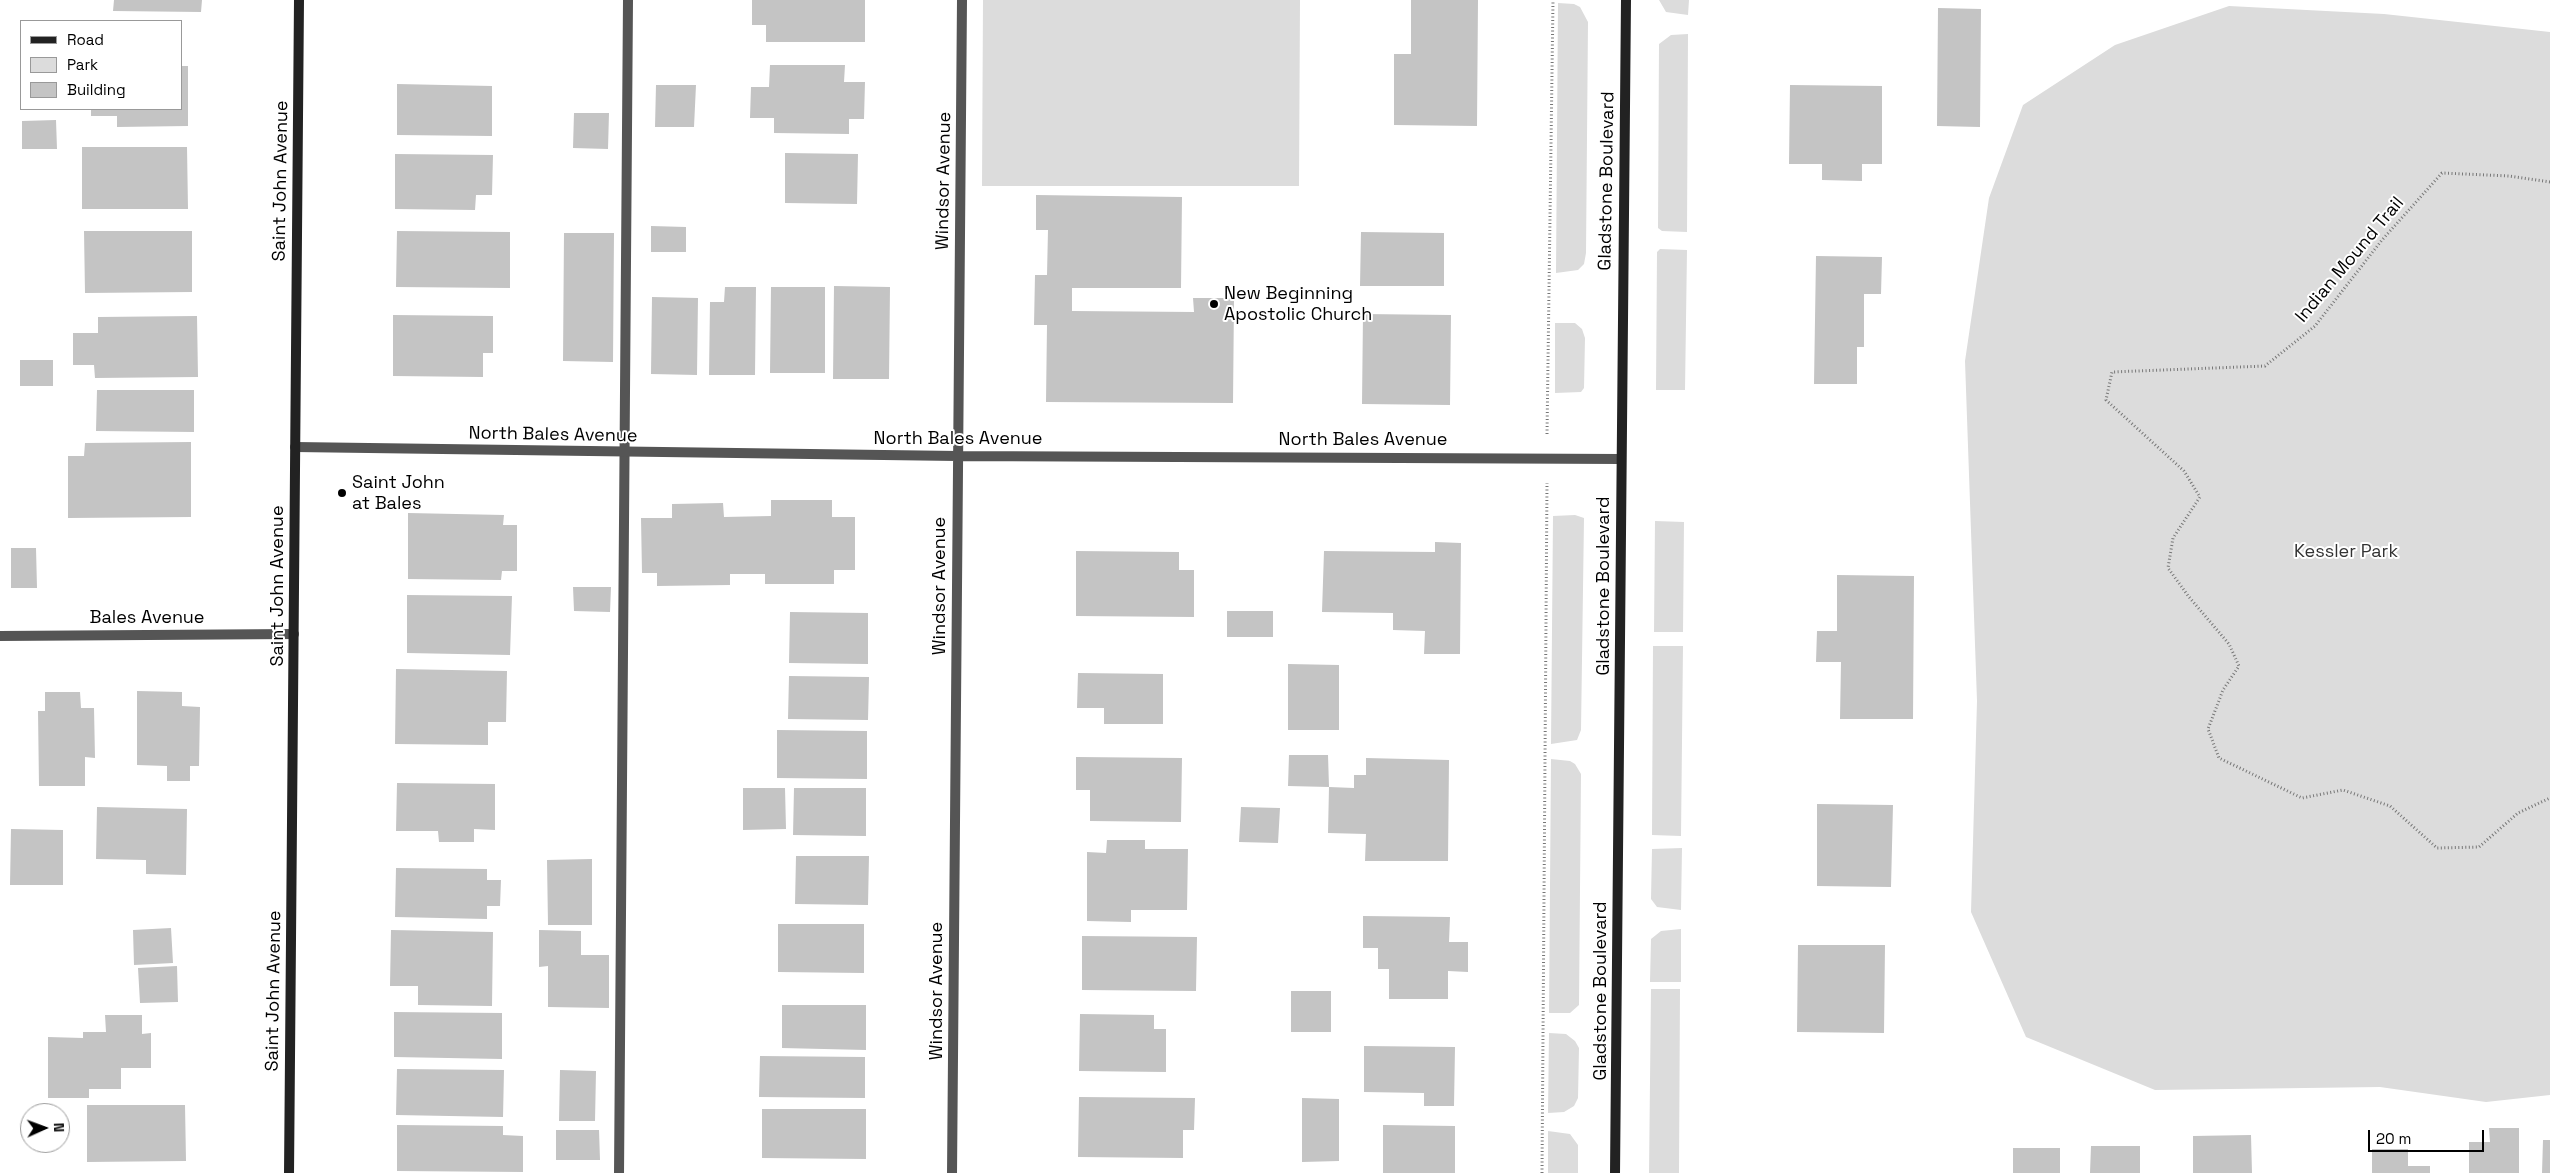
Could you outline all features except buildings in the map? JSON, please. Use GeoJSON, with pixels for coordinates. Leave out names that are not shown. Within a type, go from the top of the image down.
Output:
{"type":"FeatureCollection","features":[{"type":"Feature","properties":{"kind":"street","name":"Saint John Avenue"},"geometry":{"type":"LineString","coordinates":[[289,1173],[299,0]]}},
{"type":"Feature","properties":{"kind":"street"},"geometry":{"type":"LineString","coordinates":[[619,1173],[628,0]]}},
{"type":"Feature","properties":{"kind":"street","name":"Windsor Avenue"},"geometry":{"type":"LineString","coordinates":[[952,1173],[962,0]]}},
{"type":"Feature","properties":{"kind":"street","name":"Gladstone Boulevard"},"geometry":{"type":"LineString","coordinates":[[1615,1173],[1626,0]]}},
{"type":"Feature","properties":{"kind":"street","name":"North Bales Avenue"},"geometry":{"type":"LineString","coordinates":[[295,447],[958,456],[1547,457],[1621,459]]}},
{"type":"Feature","properties":{"kind":"street","name":"Bales Avenue"},"geometry":{"type":"LineString","coordinates":[[0,636],[294,634]]}},
{"type":"Feature","properties":{"kind":"path"},"geometry":{"type":"LineString","coordinates":[[1542,1173],[1547,457],[1553,0]]}},
{"type":"Feature","properties":{"kind":"path","name":"Indian Mound Trail"},"geometry":{"type":"LineString","coordinates":[[2550,182],[2509,176],[2442,173],[2382,240],[2315,326],[2265,366],[2112,372],[2106,400],[2184,472],[2200,497],[2173,538],[2168,568],[2189,597],[2229,644],[2240,666],[2223,690],[2208,729],[2219,758],[2302,798],[2343,790],[2390,806],[2437,848],[2479,847],[2518,812],[2550,798]]}},
{"type":"Feature","properties":{"kind":"green space"},"geometry":{"type":"Polygon","coordinates":[[[983,0],[1300,0],[1299,186],[982,186],[983,0]]]}},
{"type":"Feature","properties":{"kind":"green space"},"geometry":{"type":"Polygon","coordinates":[[[1659,0],[1689,0],[1688,15],[1666,12],[1659,0]]]}},
{"type":"Feature","properties":{"kind":"green space"},"geometry":{"type":"Polygon","coordinates":[[[1558,3],[1574,4],[1580,7],[1588,22],[1586,253],[1584,264],[1578,270],[1556,273],[1558,3]]]}},
{"type":"Feature","properties":{"kind":"green space","name":"Kessler Park"},"geometry":{"type":"Polygon","coordinates":[[[2229,6],[2384,14],[2550,32],[2550,1095],[2486,1102],[2380,1087],[2155,1090],[2026,1037],[1971,912],[1977,701],[1965,361],[1989,198],[2023,105],[2115,45],[2229,6]]]}},
{"type":"Feature","properties":{"kind":"green space"},"geometry":{"type":"Polygon","coordinates":[[[1688,34],[1687,232],[1662,231],[1658,228],[1659,44],[1671,35],[1688,34]]]}},
{"type":"Feature","properties":{"kind":"green space"},"geometry":{"type":"Polygon","coordinates":[[[1660,249],[1687,250],[1685,390],[1656,390],[1657,252],[1660,249]]]}},
{"type":"Feature","properties":{"kind":"green space"},"geometry":{"type":"Polygon","coordinates":[[[1555,323],[1575,323],[1582,329],[1585,338],[1584,388],[1581,392],[1555,393],[1555,323]]]}},
{"type":"Feature","properties":{"kind":"green space"},"geometry":{"type":"Polygon","coordinates":[[[1575,515],[1584,518],[1581,730],[1577,740],[1551,744],[1553,516],[1575,515]]]}},
{"type":"Feature","properties":{"kind":"green space"},"geometry":{"type":"Polygon","coordinates":[[[1655,521],[1684,522],[1683,632],[1654,632],[1655,521]]]}},
{"type":"Feature","properties":{"kind":"green space"},"geometry":{"type":"Polygon","coordinates":[[[1653,646],[1683,646],[1681,836],[1652,835],[1653,646]]]}},
{"type":"Feature","properties":{"kind":"green space"},"geometry":{"type":"Polygon","coordinates":[[[1551,759],[1570,761],[1575,764],[1581,774],[1579,1005],[1570,1013],[1549,1013],[1551,759]]]}},
{"type":"Feature","properties":{"kind":"green space"},"geometry":{"type":"Polygon","coordinates":[[[1682,848],[1681,910],[1657,907],[1651,899],[1652,849],[1682,848]]]}},
{"type":"Feature","properties":{"kind":"green space"},"geometry":{"type":"Polygon","coordinates":[[[1681,929],[1681,982],[1650,982],[1651,939],[1661,931],[1681,929]]]}},
{"type":"Feature","properties":{"kind":"green space"},"geometry":{"type":"Polygon","coordinates":[[[1651,989],[1680,989],[1679,1173],[1649,1173],[1651,989]]]}},
{"type":"Feature","properties":{"kind":"green space"},"geometry":{"type":"Polygon","coordinates":[[[1549,1033],[1566,1034],[1575,1041],[1579,1048],[1578,1098],[1574,1106],[1564,1112],[1548,1113],[1549,1033]]]}},
{"type":"Feature","properties":{"kind":"green space"},"geometry":{"type":"Polygon","coordinates":[[[1548,1131],[1570,1134],[1578,1145],[1578,1173],[1548,1173],[1548,1131]]]}},
{"type":"Feature","properties":{"kind":"place","name":"New Beginning Apostolic Church"},"geometry":{"type":"Point","coordinates":[1214,304]}},
{"type":"Feature","properties":{"kind":"place","name":"Saint John at Bales"},"geometry":{"type":"Point","coordinates":[342,493]}}]}
